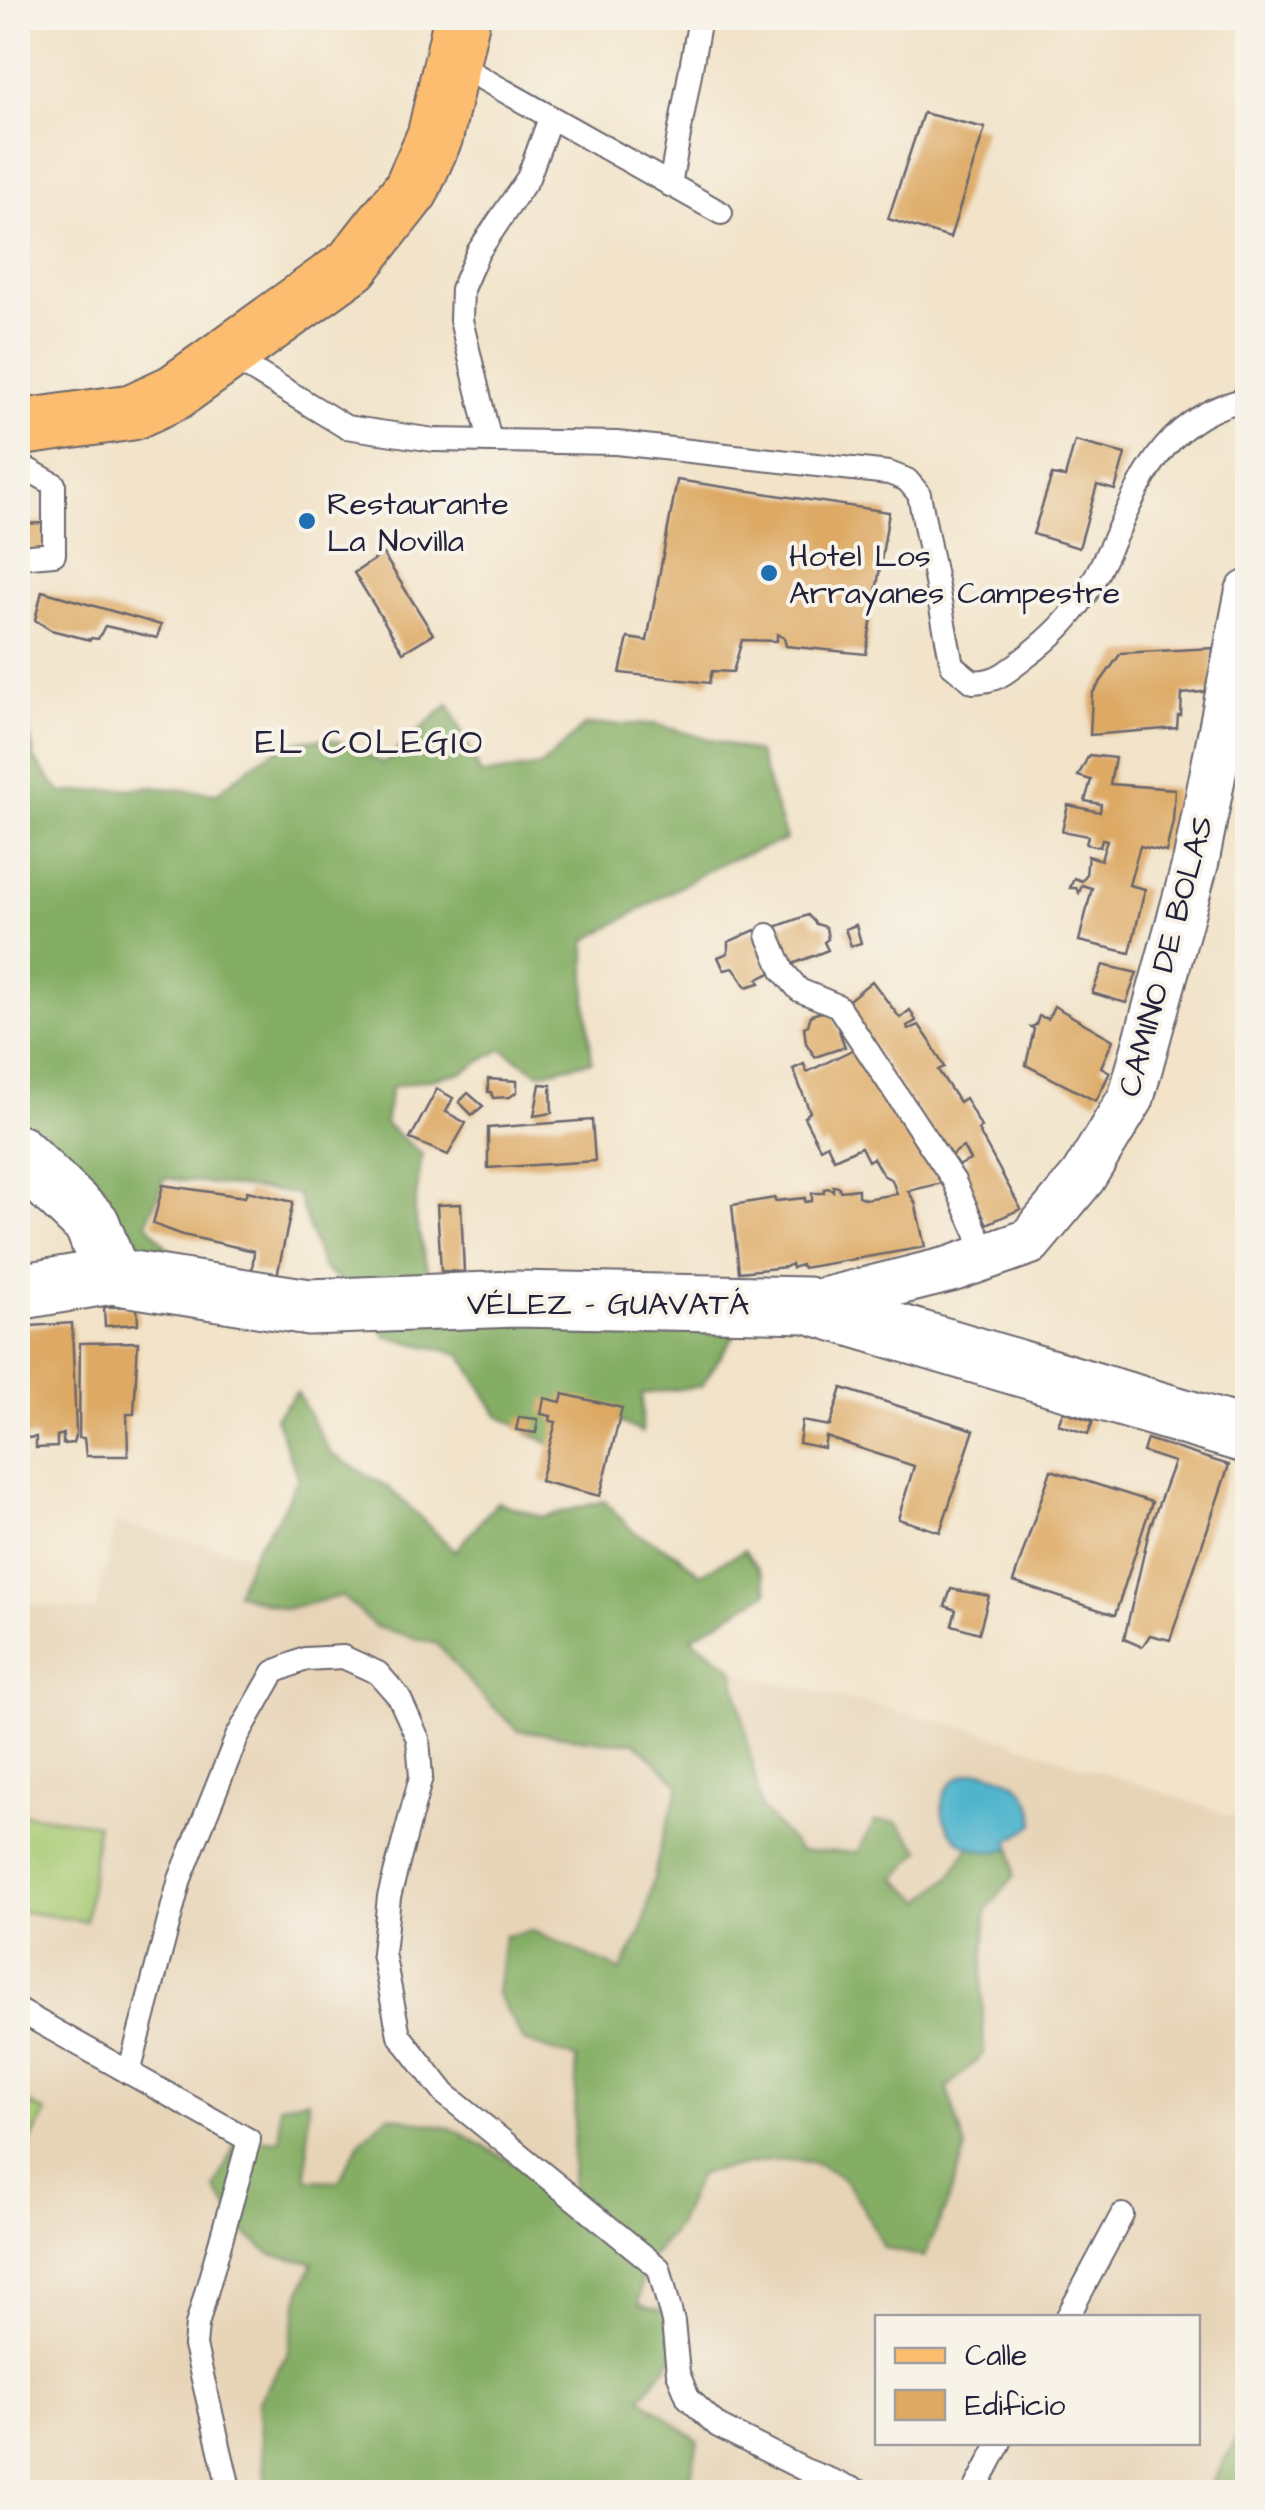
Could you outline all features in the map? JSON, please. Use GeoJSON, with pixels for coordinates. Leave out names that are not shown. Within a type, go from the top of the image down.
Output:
{"type":"FeatureCollection","features":[{"type":"Feature","properties":{"kind":"main road"},"geometry":{"type":"LineString","coordinates":[[18,428],[132,412],[175,392],[352,265],[412,190],[435,136],[457,40]]}},
{"type":"Feature","properties":{"kind":"street","name":"CAMINO DE BOLAS"},"geometry":{"type":"LineString","coordinates":[[807,1305],[951,1269],[1028,1242],[1083,1177],[1131,1098],[1196,861],[1248,593]]}},
{"type":"Feature","properties":{"kind":"street"},"geometry":{"type":"LineString","coordinates":[[18,1152],[92,1224],[112,1276]]}},
{"type":"Feature","properties":{"kind":"street","name":"VÉLEZ - GUAVATÁ"},"geometry":{"type":"LineString","coordinates":[[18,1292],[112,1276],[310,1307],[515,1300],[807,1305],[1248,1436]]}},
{"type":"Feature","properties":{"kind":"lane"},"geometry":{"type":"LineString","coordinates":[[670,184],[700,18]]}},
{"type":"Feature","properties":{"kind":"lane"},"geometry":{"type":"LineString","coordinates":[[457,40],[550,118],[721,213]]}},
{"type":"Feature","properties":{"kind":"lane"},"geometry":{"type":"LineString","coordinates":[[490,441],[462,320],[462,289],[478,252],[528,178],[550,118]]}},
{"type":"Feature","properties":{"kind":"lane"},"geometry":{"type":"LineString","coordinates":[[228,355],[346,426],[434,440],[617,444],[888,473],[907,480],[919,494],[952,666],[973,682],[995,681],[1042,646],[1084,598],[1157,454],[1205,412],[1248,399]]}},
{"type":"Feature","properties":{"kind":"lane"},"geometry":{"type":"LineString","coordinates":[[18,464],[54,484],[54,554],[18,557]]}},
{"type":"Feature","properties":{"kind":"lane"},"geometry":{"type":"LineString","coordinates":[[768,935],[782,971],[799,990],[838,1006],[954,1181],[987,1256]]}},
{"type":"Feature","properties":{"kind":"lane"},"geometry":{"type":"LineString","coordinates":[[129,2072],[180,1879],[237,1737],[274,1672],[305,1660],[343,1657],[378,1673],[398,1697],[418,1739],[421,1777],[389,1897],[383,1954],[399,2035],[444,2094],[659,2268],[673,2322],[678,2373],[688,2398],[718,2426],[806,2470],[862,2492]]}},
{"type":"Feature","properties":{"kind":"lane"},"geometry":{"type":"LineString","coordinates":[[18,2010],[249,2140],[196,2325],[196,2346],[230,2492]]}},
{"type":"Feature","properties":{"kind":"lane"},"geometry":{"type":"LineString","coordinates":[[1069,2315],[1122,2215]]}},
{"type":"Feature","properties":{"kind":"lane"},"geometry":{"type":"LineString","coordinates":[[974,2492],[998,2445]]}},
{"type":"Feature","properties":{"kind":"shaded area"},"geometry":{"type":"Polygon","coordinates":[[[116,1523],[980,1731],[1247,1821],[1247,2492],[18,2492],[18,1603],[95,1612],[116,1523]]]}},
{"type":"Feature","properties":{"kind":"green space"},"geometry":{"type":"Polygon","coordinates":[[[18,687],[35,760],[61,793],[153,787],[217,793],[265,756],[307,740],[338,742],[383,763],[449,704],[481,775],[541,766],[585,725],[655,724],[758,753],[786,840],[719,864],[586,941],[586,1002],[592,1061],[539,1073],[502,1049],[463,1072],[391,1087],[385,1124],[422,1154],[414,1213],[431,1285],[708,1310],[735,1335],[701,1386],[642,1394],[642,1433],[610,1417],[553,1446],[498,1415],[461,1354],[387,1337],[345,1286],[322,1267],[297,1194],[164,1178],[147,1223],[183,1267],[159,1266],[117,1218],[18,1128],[18,687]]]}},
{"type":"Feature","properties":{"kind":"green space"},"geometry":{"type":"Polygon","coordinates":[[[297,1392],[330,1453],[388,1487],[455,1551],[497,1502],[543,1517],[604,1501],[633,1531],[677,1554],[700,1574],[744,1550],[762,1574],[768,1592],[691,1638],[733,1668],[761,1808],[800,1851],[858,1852],[875,1821],[897,1822],[921,1850],[896,1879],[923,1901],[952,1875],[972,1841],[1011,1846],[1014,1876],[987,1909],[982,1984],[984,2053],[947,2088],[966,2149],[924,2257],[884,2248],[854,2193],[834,2173],[817,2164],[778,2160],[699,2174],[676,2227],[643,2268],[639,2304],[671,2313],[673,2357],[641,2398],[698,2441],[688,2492],[271,2492],[264,2473],[258,2402],[287,2355],[300,2293],[313,2263],[270,2254],[244,2232],[215,2189],[237,2140],[280,2140],[279,2105],[308,2099],[307,2180],[339,2181],[361,2140],[389,2115],[453,2129],[571,2196],[577,2059],[524,2041],[497,1994],[504,1936],[533,1931],[621,1971],[643,1928],[661,1844],[680,1785],[635,1742],[517,1730],[437,1644],[376,1627],[342,1596],[284,1609],[236,1593],[256,1547],[280,1514],[298,1478],[275,1417],[297,1392]]]}},
{"type":"Feature","properties":{"kind":"green space"},"geometry":{"type":"Polygon","coordinates":[[[18,1813],[97,1824],[86,1921],[18,1911],[18,1813]]]}},
{"type":"Feature","properties":{"kind":"green space"},"geometry":{"type":"Polygon","coordinates":[[[18,2097],[46,2113],[18,2164],[18,2097]]]}},
{"type":"Feature","properties":{"kind":"green space"},"geometry":{"type":"Polygon","coordinates":[[[1247,2419],[1247,2492],[1207,2492],[1247,2419]]]}},
{"type":"Feature","properties":{"kind":"water"},"geometry":{"type":"Polygon","coordinates":[[[984,1771],[1013,1782],[1030,1802],[1035,1823],[1010,1841],[1010,1848],[987,1851],[967,1846],[944,1819],[942,1803],[948,1788],[961,1776],[984,1771]]]}},
{"type":"Feature","properties":{"kind":"building"},"geometry":{"type":"Polygon","coordinates":[[[923,113],[985,128],[950,238],[888,219],[923,113]]]}},
{"type":"Feature","properties":{"kind":"building"},"geometry":{"type":"Polygon","coordinates":[[[1075,441],[1125,454],[1115,490],[1097,485],[1079,548],[1033,534],[1052,475],[1065,477],[1075,441]]]}},
{"type":"Feature","properties":{"kind":"building","name":"Hotel Los Arrayanes Campestre"},"geometry":{"type":"Polygon","coordinates":[[[677,480],[889,512],[866,654],[786,646],[784,638],[777,634],[777,641],[742,640],[733,672],[712,671],[709,683],[620,673],[628,638],[647,641],[677,480]]]}},
{"type":"Feature","properties":{"kind":"building"},"geometry":{"type":"Polygon","coordinates":[[[47,523],[48,563],[18,564],[18,524],[47,523]]]}},
{"type":"Feature","properties":{"kind":"building"},"geometry":{"type":"Polygon","coordinates":[[[383,554],[433,634],[403,652],[354,573],[383,554]]]}},
{"type":"Feature","properties":{"kind":"building"},"geometry":{"type":"Polygon","coordinates":[[[42,591],[161,625],[157,638],[105,626],[98,639],[90,640],[51,630],[35,620],[42,591]]]}},
{"type":"Feature","properties":{"kind":"building"},"geometry":{"type":"Polygon","coordinates":[[[18,604],[27,608],[18,635],[18,604]]]}},
{"type":"Feature","properties":{"kind":"building"},"geometry":{"type":"Polygon","coordinates":[[[1213,648],[1212,691],[1182,694],[1177,728],[1090,735],[1092,694],[1121,653],[1213,648]]]}},
{"type":"Feature","properties":{"kind":"building"},"geometry":{"type":"Polygon","coordinates":[[[1089,755],[1115,758],[1110,784],[1175,789],[1166,852],[1140,846],[1129,885],[1145,889],[1130,953],[1079,941],[1092,888],[1082,885],[1079,893],[1070,888],[1074,878],[1082,881],[1086,875],[1088,856],[1101,860],[1107,840],[1102,839],[1100,847],[1086,844],[1088,836],[1062,831],[1068,805],[1100,812],[1101,804],[1085,801],[1091,780],[1078,776],[1089,755]]]}},
{"type":"Feature","properties":{"kind":"building"},"geometry":{"type":"Polygon","coordinates":[[[808,915],[816,924],[826,927],[828,939],[824,942],[828,950],[785,967],[775,927],[808,915]]]}},
{"type":"Feature","properties":{"kind":"building"},"geometry":{"type":"Polygon","coordinates":[[[856,925],[861,943],[851,946],[845,929],[856,925]]]}},
{"type":"Feature","properties":{"kind":"building"},"geometry":{"type":"Polygon","coordinates":[[[755,930],[777,970],[758,979],[760,983],[746,987],[734,968],[724,970],[718,957],[728,953],[728,942],[755,930]]]}},
{"type":"Feature","properties":{"kind":"building"},"geometry":{"type":"Polygon","coordinates":[[[1103,965],[1137,973],[1126,1003],[1092,993],[1103,965]]]}},
{"type":"Feature","properties":{"kind":"building"},"geometry":{"type":"Polygon","coordinates":[[[872,981],[900,1018],[910,1010],[916,1021],[907,1026],[908,1030],[919,1025],[930,1041],[944,1067],[938,1070],[959,1102],[965,1098],[1021,1209],[987,1224],[958,1166],[970,1160],[963,1147],[948,1157],[844,1004],[872,981]]]}},
{"type":"Feature","properties":{"kind":"building"},"geometry":{"type":"Polygon","coordinates":[[[1054,1006],[1113,1040],[1101,1067],[1110,1072],[1096,1101],[1026,1065],[1034,1029],[1031,1027],[1039,1016],[1048,1019],[1054,1006]]]}},
{"type":"Feature","properties":{"kind":"building"},"geometry":{"type":"Polygon","coordinates":[[[829,1010],[845,1047],[815,1057],[806,1043],[804,1027],[811,1015],[829,1010]]]}},
{"type":"Feature","properties":{"kind":"building"},"geometry":{"type":"Polygon","coordinates":[[[858,1047],[942,1183],[908,1191],[915,1202],[925,1247],[803,1268],[792,1268],[791,1264],[739,1272],[732,1205],[775,1198],[812,1201],[812,1193],[824,1193],[828,1188],[833,1191],[833,1186],[840,1191],[858,1189],[858,1196],[865,1199],[897,1194],[892,1180],[883,1175],[873,1158],[868,1161],[861,1147],[834,1159],[827,1144],[820,1148],[804,1117],[810,1112],[793,1069],[804,1064],[807,1072],[858,1047]]]}},
{"type":"Feature","properties":{"kind":"building"},"geometry":{"type":"Polygon","coordinates":[[[488,1079],[517,1081],[517,1092],[510,1097],[493,1098],[488,1092],[488,1079]]]}},
{"type":"Feature","properties":{"kind":"building"},"geometry":{"type":"Polygon","coordinates":[[[540,1084],[551,1085],[552,1113],[534,1116],[540,1084]]]}},
{"type":"Feature","properties":{"kind":"building"},"geometry":{"type":"Polygon","coordinates":[[[437,1089],[453,1098],[446,1112],[466,1123],[448,1155],[410,1139],[437,1089]]]}},
{"type":"Feature","properties":{"kind":"building"},"geometry":{"type":"Polygon","coordinates":[[[468,1093],[483,1106],[472,1115],[459,1102],[468,1093]]]}},
{"type":"Feature","properties":{"kind":"building"},"geometry":{"type":"Polygon","coordinates":[[[592,1120],[595,1161],[488,1168],[488,1128],[592,1120]]]}},
{"type":"Feature","properties":{"kind":"building"},"geometry":{"type":"Polygon","coordinates":[[[163,1185],[245,1197],[247,1191],[293,1202],[277,1276],[252,1271],[254,1251],[153,1224],[163,1185]]]}},
{"type":"Feature","properties":{"kind":"building"},"geometry":{"type":"Polygon","coordinates":[[[461,1204],[464,1272],[441,1271],[437,1205],[461,1204]]]}},
{"type":"Feature","properties":{"kind":"building"},"geometry":{"type":"Polygon","coordinates":[[[137,1306],[138,1324],[105,1326],[104,1307],[137,1306]]]}},
{"type":"Feature","properties":{"kind":"building"},"geometry":{"type":"Polygon","coordinates":[[[72,1323],[76,1433],[73,1443],[63,1444],[63,1434],[57,1436],[57,1447],[36,1448],[36,1437],[18,1439],[18,1327],[72,1323]]]}},
{"type":"Feature","properties":{"kind":"building"},"geometry":{"type":"Polygon","coordinates":[[[138,1342],[134,1414],[127,1414],[128,1456],[86,1456],[84,1438],[79,1438],[80,1343],[138,1342]]]}},
{"type":"Feature","properties":{"kind":"building"},"geometry":{"type":"Polygon","coordinates":[[[842,1388],[974,1430],[940,1532],[898,1519],[914,1466],[826,1437],[824,1448],[799,1443],[802,1421],[830,1426],[842,1388]]]}},
{"type":"Feature","properties":{"kind":"building"},"geometry":{"type":"Polygon","coordinates":[[[563,1394],[622,1408],[600,1496],[540,1481],[556,1422],[541,1414],[544,1398],[561,1402],[563,1394]]]}},
{"type":"Feature","properties":{"kind":"building"},"geometry":{"type":"Polygon","coordinates":[[[1063,1411],[1093,1421],[1088,1434],[1058,1424],[1063,1411]]]}},
{"type":"Feature","properties":{"kind":"building"},"geometry":{"type":"Polygon","coordinates":[[[519,1417],[538,1419],[536,1433],[516,1430],[519,1417]]]}},
{"type":"Feature","properties":{"kind":"building"},"geometry":{"type":"Polygon","coordinates":[[[1147,1439],[1229,1465],[1170,1640],[1150,1635],[1142,1647],[1124,1639],[1150,1527],[1174,1462],[1143,1452],[1147,1439]]]}},
{"type":"Feature","properties":{"kind":"building"},"geometry":{"type":"Polygon","coordinates":[[[1051,1470],[1152,1502],[1115,1615],[1013,1582],[1051,1470]]]}},
{"type":"Feature","properties":{"kind":"building"},"geometry":{"type":"Polygon","coordinates":[[[951,1589],[989,1596],[979,1633],[952,1625],[956,1610],[945,1606],[951,1589]]]}},
{"type":"Feature","properties":{"kind":"place","name":"Restaurante La Novilla"},"geometry":{"type":"Point","coordinates":[307,521]}},
{"type":"Feature","properties":{"kind":"place","name":"Hotel Los Arrayanes Campestre"},"geometry":{"type":"Point","coordinates":[769,573]}},
{"type":"Feature","properties":{"kind":"district","name":"EL COLEGIO"},"geometry":{"type":"Point","coordinates":[370,741]}}]}
